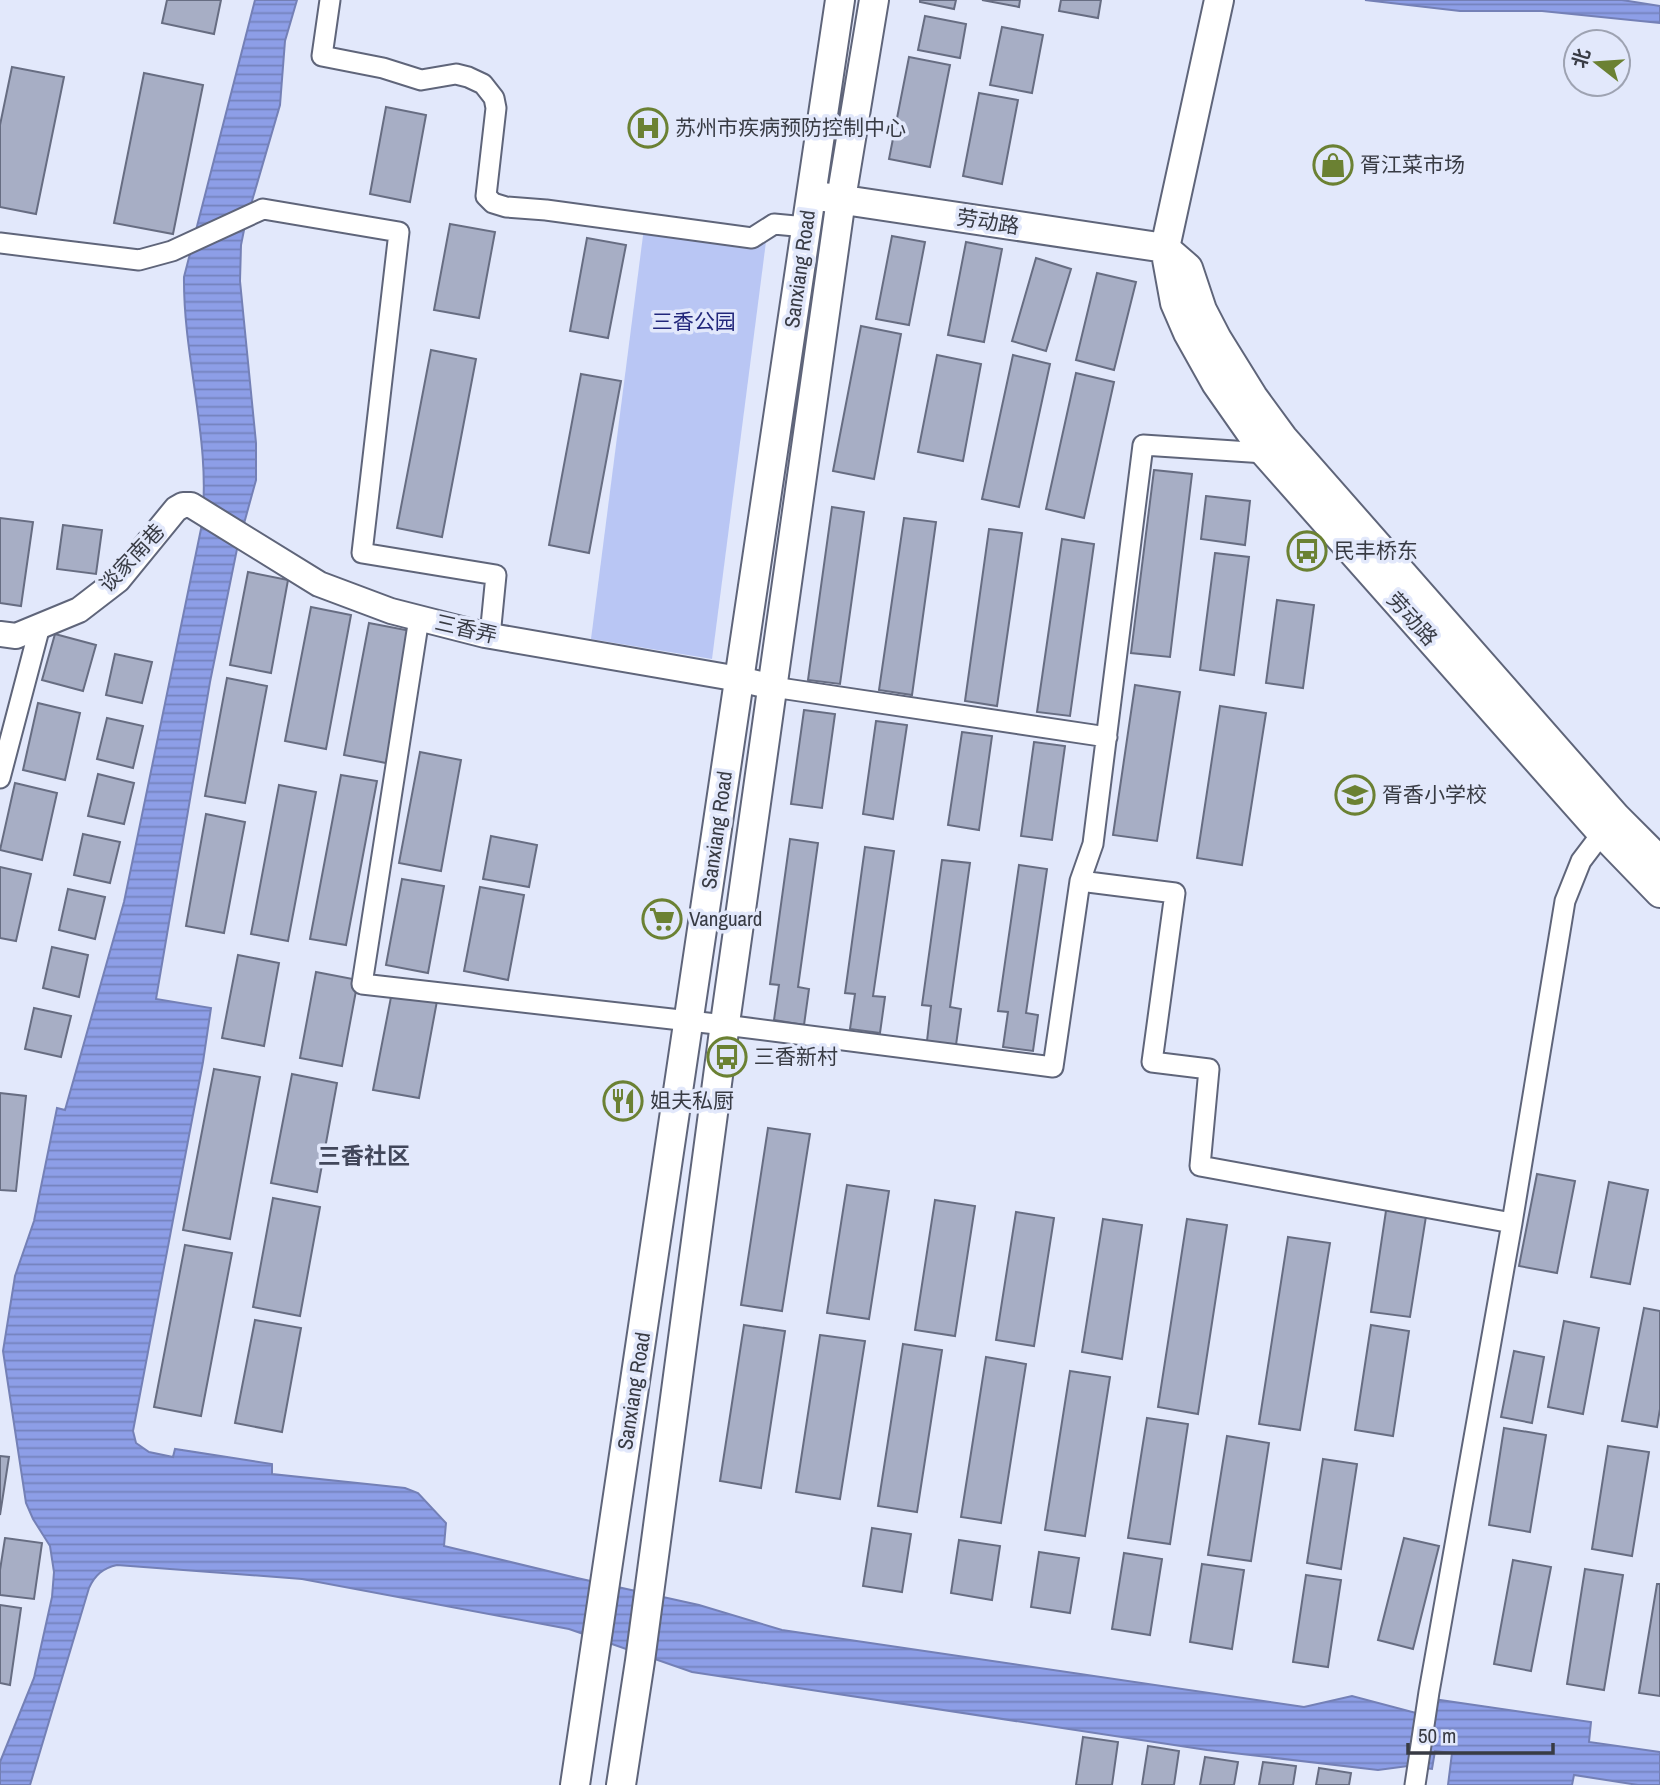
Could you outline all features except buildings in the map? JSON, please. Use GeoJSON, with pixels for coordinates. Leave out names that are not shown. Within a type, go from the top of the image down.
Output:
{"type":"FeatureCollection","features":[{"type":"Feature","properties":{"kind":"main road","name":"Sanxiang Road"},"geometry":{"type":"LineString","coordinates":[[575,1785],[840,0]]}},
{"type":"Feature","properties":{"kind":"main road","name":"Sanxiang Road"},"geometry":{"type":"LineString","coordinates":[[621,1785],[841,199],[874,0]]}},
{"type":"Feature","properties":{"kind":"main road","name":"劳动路"},"geometry":{"type":"LineString","coordinates":[[1219,0],[1165,248],[1171,284],[1188,333],[1216,383],[1265,453],[1608,825],[1660,861]]}},
{"type":"Feature","properties":{"kind":"main road","name":"劳动路"},"geometry":{"type":"LineString","coordinates":[[811,195],[1165,248],[1188,268],[1202,310],[1217,339],[1253,397],[1283,438],[1608,825],[1660,893]]}},
{"type":"Feature","properties":{"kind":"street"},"geometry":{"type":"LineString","coordinates":[[330,0],[322,56],[383,68],[421,80],[456,74],[468,76],[483,84],[494,98],[496,108],[486,196],[493,203],[506,207],[752,238],[774,224],[806,227]]}},
{"type":"Feature","properties":{"kind":"street"},"geometry":{"type":"LineString","coordinates":[[0,243],[139,260],[172,251],[263,209],[399,232],[362,553],[496,575],[490,636]]}},
{"type":"Feature","properties":{"kind":"street"},"geometry":{"type":"LineString","coordinates":[[419,618],[362,984],[725,1025],[1054,1067],[1080,881],[1093,844],[1143,445],[1265,453]]}},
{"type":"Feature","properties":{"kind":"street","name":"三香弄"},"geometry":{"type":"LineString","coordinates":[[187,505],[320,584],[391,611],[490,636],[739,678],[774,687]]}},
{"type":"Feature","properties":{"kind":"street","name":"谈家南巷"},"geometry":{"type":"LineString","coordinates":[[0,634],[16,636],[79,610],[118,580],[176,509],[187,505]]}},
{"type":"Feature","properties":{"kind":"street"},"geometry":{"type":"LineString","coordinates":[[0,778],[40,626]]}},
{"type":"Feature","properties":{"kind":"street"},"geometry":{"type":"LineString","coordinates":[[774,687],[1107,737]]}},
{"type":"Feature","properties":{"kind":"street"},"geometry":{"type":"LineString","coordinates":[[1416,1780],[1565,901],[1581,861],[1608,825]]}},
{"type":"Feature","properties":{"kind":"street"},"geometry":{"type":"LineString","coordinates":[[1080,881],[1175,893],[1152,1062],[1209,1069],[1200,1166],[1512,1223]]}},
{"type":"Feature","properties":{"kind":"green space","name":"三香公园"},"geometry":{"type":"Polygon","coordinates":[[[645,220],[767,234],[712,659],[591,639],[645,220]]]}},
{"type":"Feature","properties":{"kind":"shaded area"},"geometry":{"type":"Polygon","coordinates":[[[255,0],[297,0],[285,41],[280,105],[241,245],[240,281],[256,443],[256,480],[237,549],[210,682],[156,999],[211,1008],[133,1431],[136,1443],[149,1452],[173,1457],[175,1449],[272,1464],[272,1474],[405,1488],[418,1493],[446,1523],[444,1546],[699,1605],[782,1630],[1304,1707],[1352,1696],[1416,1713],[1419,1697],[1591,1722],[1589,1742],[1660,1752],[1660,1785],[1638,1785],[1574,1775],[1572,1785],[1448,1785],[1452,1753],[1435,1751],[1432,1769],[1408,1766],[1378,1770],[1207,1750],[692,1672],[569,1629],[302,1579],[117,1565],[100,1573],[89,1588],[30,1785],[0,1785],[0,1762],[34,1678],[52,1597],[54,1572],[50,1546],[26,1503],[3,1351],[15,1276],[34,1221],[57,1108],[65,1110],[124,902],[201,529],[204,498],[201,434],[188,340],[184,277],[255,0]]]}},
{"type":"Feature","properties":{"kind":"shaded area"},"geometry":{"type":"Polygon","coordinates":[[[1365,0],[1622,0],[1660,6],[1660,23],[1542,11],[1460,11],[1365,0]]]}},
{"type":"Feature","properties":{"kind":"place","name":"苏州市疾病预防控制中心"},"geometry":{"type":"Point","coordinates":[648,128]}},
{"type":"Feature","properties":{"kind":"place","name":"胥江菜市场"},"geometry":{"type":"Point","coordinates":[1333,165]}},
{"type":"Feature","properties":{"kind":"place","name":"民丰桥东"},"geometry":{"type":"Point","coordinates":[1307,551]}},
{"type":"Feature","properties":{"kind":"place","name":"胥香小学校"},"geometry":{"type":"Point","coordinates":[1355,795]}},
{"type":"Feature","properties":{"kind":"place","name":"Vanguard"},"geometry":{"type":"Point","coordinates":[662,919]}},
{"type":"Feature","properties":{"kind":"place","name":"三香新村"},"geometry":{"type":"Point","coordinates":[727,1057]}},
{"type":"Feature","properties":{"kind":"place","name":"姐夫私厨"},"geometry":{"type":"Point","coordinates":[623,1101]}},
{"type":"Feature","properties":{"kind":"district","name":"三香社区"},"geometry":{"type":"Point","coordinates":[364,1156]}}]}
